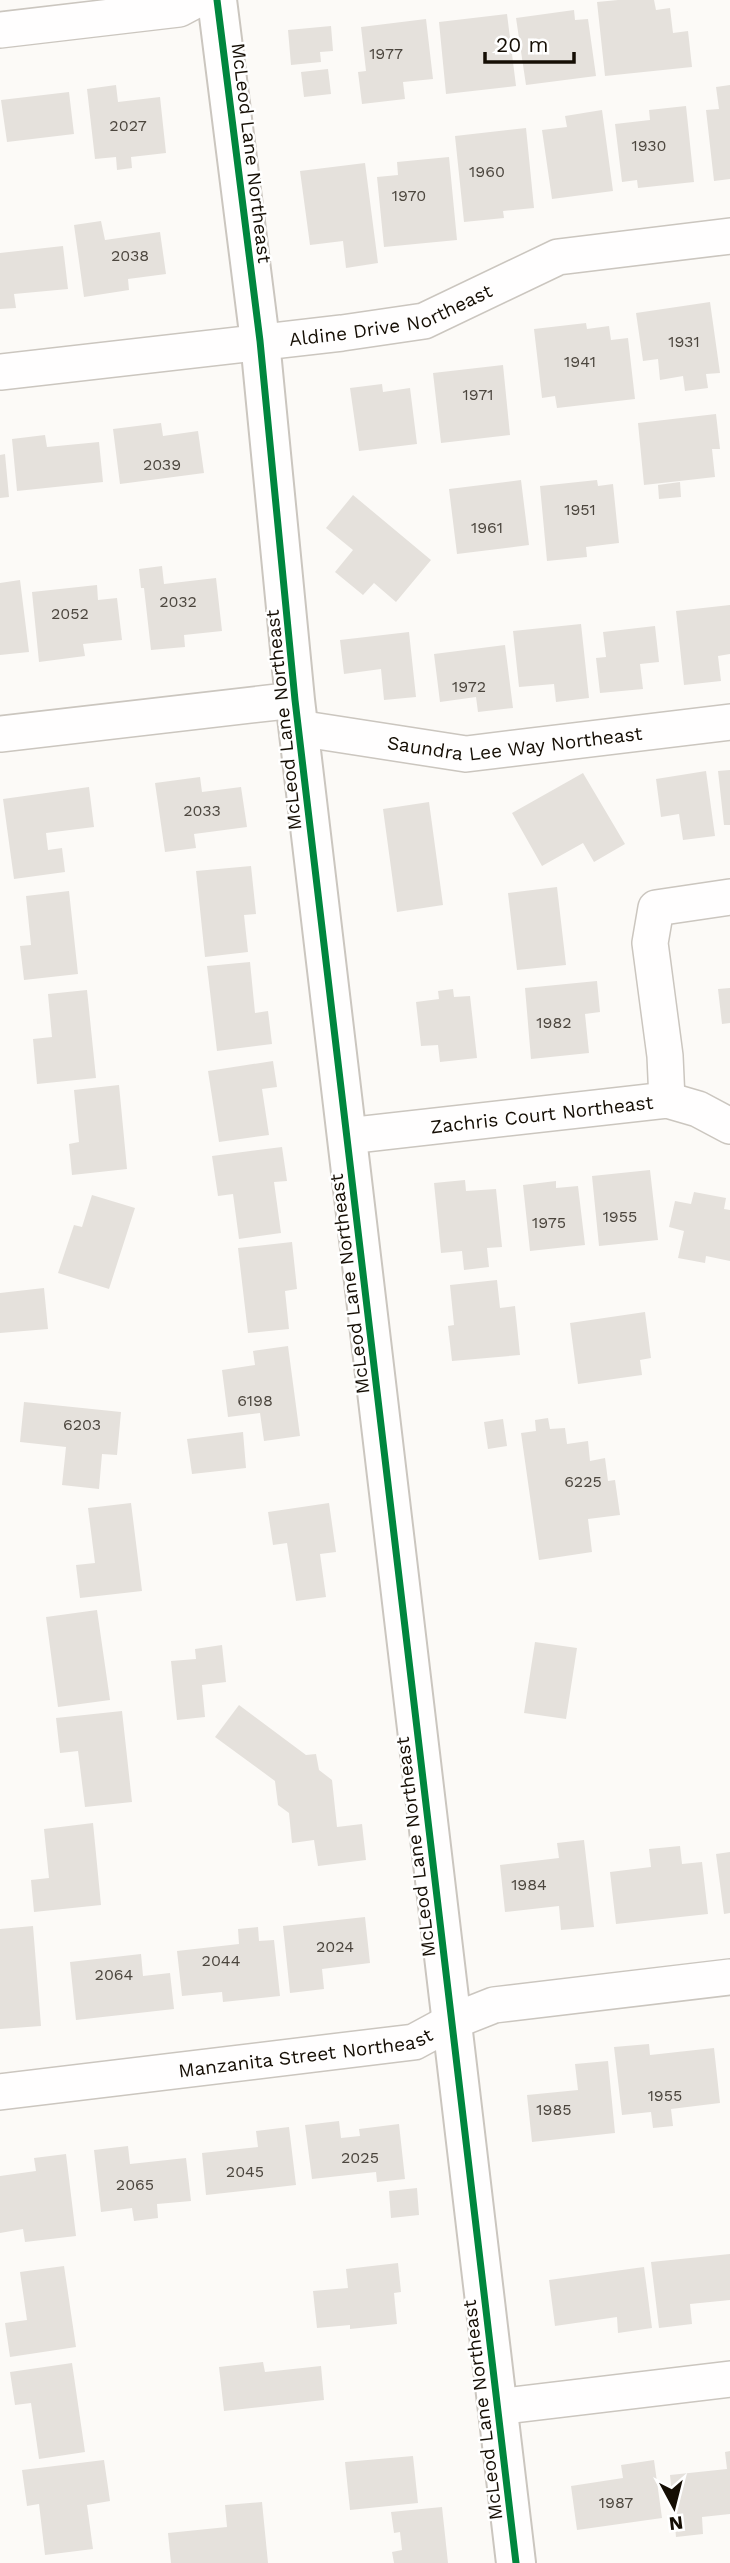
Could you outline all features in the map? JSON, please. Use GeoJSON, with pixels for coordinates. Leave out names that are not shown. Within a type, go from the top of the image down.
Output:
{"type":"FeatureCollection","features":[{"type":"Feature","properties":{"kind":"street"},"geometry":{"type":"LineString","coordinates":[[0,30],[180,9],[196,0]]}},
{"type":"Feature","properties":{"kind":"street","name":"McLeod Lane Northeast"},"geometry":{"type":"LineString","coordinates":[[217,0],[260,341],[297,714],[516,2563]]}},
{"type":"Feature","properties":{"kind":"street","name":"Aldine Drive Northeast"},"geometry":{"type":"LineString","coordinates":[[0,372],[342,333],[424,321],[558,257],[730,236]]}},
{"type":"Feature","properties":{"kind":"street","name":"Saundra Lee Way Northeast"},"geometry":{"type":"LineString","coordinates":[[0,734],[297,714],[466,754],[730,722]]}},
{"type":"Feature","properties":{"kind":"street"},"geometry":{"type":"LineString","coordinates":[[667,1100],[665,1056],[650,943],[656,908],[730,897]]}},
{"type":"Feature","properties":{"kind":"street","name":"Zachris Court Northeast"},"geometry":{"type":"LineString","coordinates":[[348,1136],[667,1100],[698,1109],[730,1126]]}},
{"type":"Feature","properties":{"kind":"street","name":"Manzanita Street Northeast"},"geometry":{"type":"LineString","coordinates":[[0,2092],[414,2042],[451,2022],[494,2005],[730,1976]]}},
{"type":"Feature","properties":{"kind":"street"},"geometry":{"type":"LineString","coordinates":[[497,2407],[730,2379]]}},
{"type":"Feature","properties":{"kind":"building"},"geometry":{"type":"Polygon","coordinates":[[[654,0],[656,10],[670,8],[673,33],[688,31],[692,67],[605,76],[597,2],[654,0]]]}},
{"type":"Feature","properties":{"kind":"building"},"geometry":{"type":"Polygon","coordinates":[[[574,10],[575,20],[588,19],[596,76],[526,85],[516,18],[574,10]]]}},
{"type":"Feature","properties":{"kind":"building"},"geometry":{"type":"Polygon","coordinates":[[[507,14],[516,86],[446,94],[439,22],[507,14]]]}},
{"type":"Feature","properties":{"kind":"building"},"geometry":{"type":"Polygon","coordinates":[[[426,19],[433,79],[403,82],[405,99],[362,104],[358,72],[366,71],[361,27],[426,19]]]}},
{"type":"Feature","properties":{"kind":"building"},"geometry":{"type":"Polygon","coordinates":[[[331,26],[333,51],[320,52],[321,62],[291,65],[288,30],[331,26]]]}},
{"type":"Feature","properties":{"kind":"building"},"geometry":{"type":"Polygon","coordinates":[[[328,69],[331,94],[304,97],[301,72],[328,69]]]}},
{"type":"Feature","properties":{"kind":"building"},"geometry":{"type":"Polygon","coordinates":[[[116,85],[118,102],[160,97],[166,153],[131,157],[132,168],[117,170],[116,157],[95,159],[87,89],[116,85]]]}},
{"type":"Feature","properties":{"kind":"building"},"geometry":{"type":"Polygon","coordinates":[[[730,85],[730,179],[714,181],[706,110],[719,109],[716,87],[730,85]]]}},
{"type":"Feature","properties":{"kind":"building"},"geometry":{"type":"Polygon","coordinates":[[[69,92],[74,134],[7,142],[1,100],[69,92]]]}},
{"type":"Feature","properties":{"kind":"building"},"geometry":{"type":"Polygon","coordinates":[[[686,106],[694,182],[638,188],[637,180],[622,182],[615,124],[650,120],[649,110],[686,106]]]}},
{"type":"Feature","properties":{"kind":"building"},"geometry":{"type":"Polygon","coordinates":[[[602,110],[613,191],[552,199],[542,130],[567,127],[565,116],[602,110]]]}},
{"type":"Feature","properties":{"kind":"building"},"geometry":{"type":"Polygon","coordinates":[[[526,128],[534,208],[503,211],[504,218],[464,222],[455,136],[526,128]]]}},
{"type":"Feature","properties":{"kind":"building"},"geometry":{"type":"Polygon","coordinates":[[[449,157],[457,240],[384,247],[377,177],[398,175],[397,162],[449,157]]]}},
{"type":"Feature","properties":{"kind":"building"},"geometry":{"type":"Polygon","coordinates":[[[365,163],[378,263],[346,268],[343,241],[310,245],[300,171],[365,163]]]}},
{"type":"Feature","properties":{"kind":"building"},"geometry":{"type":"Polygon","coordinates":[[[101,221],[105,240],[160,232],[166,274],[128,279],[129,290],[84,297],[74,225],[101,221]]]}},
{"type":"Feature","properties":{"kind":"building"},"geometry":{"type":"Polygon","coordinates":[[[63,246],[68,289],[14,294],[16,308],[0,309],[0,253],[63,246]]]}},
{"type":"Feature","properties":{"kind":"building"},"geometry":{"type":"Polygon","coordinates":[[[710,302],[720,373],[706,374],[708,388],[685,391],[683,376],[660,380],[658,359],[643,361],[636,313],[710,302]]]}},
{"type":"Feature","properties":{"kind":"building"},"geometry":{"type":"Polygon","coordinates":[[[586,323],[587,329],[609,326],[611,340],[628,338],[635,399],[557,408],[555,396],[542,398],[534,329],[586,323]]]}},
{"type":"Feature","properties":{"kind":"building"},"geometry":{"type":"Polygon","coordinates":[[[503,365],[510,435],[441,443],[433,373],[503,365]]]}},
{"type":"Feature","properties":{"kind":"building"},"geometry":{"type":"Polygon","coordinates":[[[382,384],[383,392],[410,388],[417,444],[359,451],[350,388],[382,384]]]}},
{"type":"Feature","properties":{"kind":"building"},"geometry":{"type":"Polygon","coordinates":[[[716,414],[720,449],[712,449],[715,477],[644,485],[638,423],[716,414]]]}},
{"type":"Feature","properties":{"kind":"building"},"geometry":{"type":"Polygon","coordinates":[[[161,423],[163,436],[198,431],[204,473],[120,484],[113,429],[161,423]]]}},
{"type":"Feature","properties":{"kind":"building"},"geometry":{"type":"Polygon","coordinates":[[[45,435],[47,447],[99,442],[103,482],[17,491],[12,439],[45,435]]]}},
{"type":"Feature","properties":{"kind":"building"},"geometry":{"type":"Polygon","coordinates":[[[5,454],[9,497],[0,498],[0,455],[5,454]]]}},
{"type":"Feature","properties":{"kind":"building"},"geometry":{"type":"Polygon","coordinates":[[[521,480],[529,545],[457,554],[449,489],[521,480]]]}},
{"type":"Feature","properties":{"kind":"building"},"geometry":{"type":"Polygon","coordinates":[[[597,480],[598,486],[613,484],[619,543],[586,547],[587,557],[547,561],[540,486],[597,480]]]}},
{"type":"Feature","properties":{"kind":"building"},"geometry":{"type":"Polygon","coordinates":[[[680,482],[681,497],[659,499],[658,485],[680,482]]]}},
{"type":"Feature","properties":{"kind":"building"},"geometry":{"type":"Polygon","coordinates":[[[353,495],[431,560],[396,602],[374,583],[363,595],[335,572],[353,550],[326,528],[353,495]]]}},
{"type":"Feature","properties":{"kind":"building"},"geometry":{"type":"Polygon","coordinates":[[[162,566],[164,584],[216,578],[222,631],[184,635],[185,647],[151,650],[144,588],[141,588],[139,569],[162,566]]]}},
{"type":"Feature","properties":{"kind":"building"},"geometry":{"type":"Polygon","coordinates":[[[20,580],[29,652],[0,655],[0,583],[20,580]]]}},
{"type":"Feature","properties":{"kind":"building"},"geometry":{"type":"Polygon","coordinates":[[[97,585],[98,600],[117,598],[122,640],[83,644],[85,656],[39,662],[32,592],[97,585]]]}},
{"type":"Feature","properties":{"kind":"building"},"geometry":{"type":"Polygon","coordinates":[[[730,605],[730,654],[718,656],[721,681],[684,685],[676,611],[730,605]]]}},
{"type":"Feature","properties":{"kind":"building"},"geometry":{"type":"Polygon","coordinates":[[[581,624],[589,698],[556,702],[554,684],[519,687],[513,631],[581,624]]]}},
{"type":"Feature","properties":{"kind":"building"},"geometry":{"type":"Polygon","coordinates":[[[655,626],[659,662],[640,664],[643,689],[600,693],[596,658],[606,657],[603,632],[655,626]]]}},
{"type":"Feature","properties":{"kind":"building"},"geometry":{"type":"Polygon","coordinates":[[[409,632],[416,697],[384,700],[381,669],[344,674],[340,640],[409,632]]]}},
{"type":"Feature","properties":{"kind":"building"},"geometry":{"type":"Polygon","coordinates":[[[505,645],[513,708],[478,712],[476,697],[440,702],[434,654],[505,645]]]}},
{"type":"Feature","properties":{"kind":"building"},"geometry":{"type":"Polygon","coordinates":[[[730,770],[730,825],[724,825],[718,771],[730,770]]]}},
{"type":"Feature","properties":{"kind":"building"},"geometry":{"type":"Polygon","coordinates":[[[706,771],[715,836],[683,840],[679,814],[661,817],[656,779],[706,771]]]}},
{"type":"Feature","properties":{"kind":"building"},"geometry":{"type":"Polygon","coordinates":[[[583,773],[625,844],[594,862],[583,843],[542,866],[512,813],[583,773]]]}},
{"type":"Feature","properties":{"kind":"building"},"geometry":{"type":"Polygon","coordinates":[[[200,777],[202,792],[241,787],[247,827],[194,834],[196,848],[165,852],[155,783],[200,777]]]}},
{"type":"Feature","properties":{"kind":"building"},"geometry":{"type":"Polygon","coordinates":[[[89,787],[94,827],[46,833],[48,850],[62,848],[65,872],[14,879],[3,799],[89,787]]]}},
{"type":"Feature","properties":{"kind":"building"},"geometry":{"type":"Polygon","coordinates":[[[429,802],[443,905],[397,912],[383,809],[429,802]]]}},
{"type":"Feature","properties":{"kind":"building"},"geometry":{"type":"Polygon","coordinates":[[[251,866],[256,914],[244,915],[248,952],[205,957],[196,871],[251,866]]]}},
{"type":"Feature","properties":{"kind":"building"},"geometry":{"type":"Polygon","coordinates":[[[557,887],[566,965],[517,970],[508,893],[557,887]]]}},
{"type":"Feature","properties":{"kind":"building"},"geometry":{"type":"Polygon","coordinates":[[[69,891],[78,974],[24,980],[20,946],[31,945],[26,896],[69,891]]]}},
{"type":"Feature","properties":{"kind":"building"},"geometry":{"type":"Polygon","coordinates":[[[250,962],[255,1013],[268,1011],[272,1044],[217,1051],[207,966],[250,962]]]}},
{"type":"Feature","properties":{"kind":"building"},"geometry":{"type":"Polygon","coordinates":[[[597,981],[600,1012],[585,1014],[589,1053],[531,1059],[525,988],[597,981]]]}},
{"type":"Feature","properties":{"kind":"building"},"geometry":{"type":"Polygon","coordinates":[[[730,988],[730,1023],[722,1024],[718,989],[730,988]]]}},
{"type":"Feature","properties":{"kind":"building"},"geometry":{"type":"Polygon","coordinates":[[[453,989],[454,997],[470,996],[477,1058],[440,1062],[438,1045],[421,1046],[416,1002],[439,999],[438,991],[453,989]]]}},
{"type":"Feature","properties":{"kind":"building"},"geometry":{"type":"Polygon","coordinates":[[[87,990],[96,1078],[37,1084],[33,1039],[52,1037],[48,994],[87,990]]]}},
{"type":"Feature","properties":{"kind":"building"},"geometry":{"type":"Polygon","coordinates":[[[273,1061],[277,1087],[262,1089],[269,1135],[219,1142],[208,1071],[273,1061]]]}},
{"type":"Feature","properties":{"kind":"building"},"geometry":{"type":"Polygon","coordinates":[[[119,1085],[127,1169],[72,1175],[69,1144],[79,1142],[74,1090],[119,1085]]]}},
{"type":"Feature","properties":{"kind":"building"},"geometry":{"type":"Polygon","coordinates":[[[282,1147],[287,1181],[274,1182],[281,1233],[239,1239],[233,1194],[218,1196],[212,1156],[282,1147]]]}},
{"type":"Feature","properties":{"kind":"building"},"geometry":{"type":"Polygon","coordinates":[[[650,1170],[658,1240],[599,1246],[592,1176],[650,1170]]]}},
{"type":"Feature","properties":{"kind":"building"},"geometry":{"type":"Polygon","coordinates":[[[465,1180],[466,1191],[496,1189],[502,1247],[487,1248],[489,1267],[464,1270],[462,1251],[441,1253],[434,1183],[465,1180]]]}},
{"type":"Feature","properties":{"kind":"building"},"geometry":{"type":"Polygon","coordinates":[[[556,1181],[556,1188],[578,1186],[585,1245],[530,1251],[523,1185],[556,1181]]]}},
{"type":"Feature","properties":{"kind":"building"},"geometry":{"type":"Polygon","coordinates":[[[694,1192],[726,1198],[724,1209],[730,1210],[730,1261],[706,1256],[705,1263],[678,1258],[684,1231],[669,1227],[675,1201],[691,1204],[694,1192]]]}},
{"type":"Feature","properties":{"kind":"building"},"geometry":{"type":"Polygon","coordinates":[[[92,1195],[135,1208],[109,1289],[58,1273],[74,1225],[82,1227],[92,1195]]]}},
{"type":"Feature","properties":{"kind":"building"},"geometry":{"type":"Polygon","coordinates":[[[292,1242],[297,1289],[285,1291],[289,1329],[248,1333],[238,1248],[292,1242]]]}},
{"type":"Feature","properties":{"kind":"building"},"geometry":{"type":"Polygon","coordinates":[[[497,1280],[500,1308],[515,1306],[520,1355],[452,1361],[448,1326],[454,1325],[450,1285],[497,1280]]]}},
{"type":"Feature","properties":{"kind":"building"},"geometry":{"type":"Polygon","coordinates":[[[44,1288],[48,1329],[0,1333],[0,1293],[44,1288]]]}},
{"type":"Feature","properties":{"kind":"building"},"geometry":{"type":"Polygon","coordinates":[[[645,1312],[651,1358],[640,1360],[642,1375],[578,1384],[570,1323],[645,1312]]]}},
{"type":"Feature","properties":{"kind":"building"},"geometry":{"type":"Polygon","coordinates":[[[288,1346],[300,1436],[264,1441],[260,1413],[228,1417],[222,1370],[255,1365],[253,1351],[288,1346]]]}},
{"type":"Feature","properties":{"kind":"building"},"geometry":{"type":"Polygon","coordinates":[[[24,1402],[121,1412],[117,1455],[102,1454],[99,1489],[62,1485],[66,1447],[20,1442],[24,1402]]]}},
{"type":"Feature","properties":{"kind":"building"},"geometry":{"type":"Polygon","coordinates":[[[548,1418],[550,1429],[565,1428],[567,1444],[588,1441],[590,1461],[605,1458],[608,1481],[615,1480],[620,1515],[588,1519],[592,1552],[539,1560],[521,1433],[536,1431],[535,1420],[548,1418]]]}},
{"type":"Feature","properties":{"kind":"building"},"geometry":{"type":"Polygon","coordinates":[[[503,1419],[507,1446],[488,1449],[484,1422],[503,1419]]]}},
{"type":"Feature","properties":{"kind":"building"},"geometry":{"type":"Polygon","coordinates":[[[243,1432],[246,1468],[192,1474],[187,1439],[243,1432]]]}},
{"type":"Feature","properties":{"kind":"building"},"geometry":{"type":"Polygon","coordinates":[[[131,1503],[142,1591],[80,1598],[76,1565],[95,1563],[88,1508],[131,1503]]]}},
{"type":"Feature","properties":{"kind":"building"},"geometry":{"type":"Polygon","coordinates":[[[329,1503],[336,1552],[320,1554],[326,1597],[296,1601],[287,1543],[273,1545],[268,1512],[329,1503]]]}},
{"type":"Feature","properties":{"kind":"building"},"geometry":{"type":"Polygon","coordinates":[[[97,1610],[110,1700],[58,1707],[46,1617],[97,1610]]]}},
{"type":"Feature","properties":{"kind":"building"},"geometry":{"type":"Polygon","coordinates":[[[535,1642],[577,1648],[566,1719],[524,1713],[535,1642]]]}},
{"type":"Feature","properties":{"kind":"building"},"geometry":{"type":"Polygon","coordinates":[[[222,1645],[226,1682],[202,1685],[205,1717],[177,1720],[171,1661],[196,1659],[195,1649],[222,1645]]]}},
{"type":"Feature","properties":{"kind":"building"},"geometry":{"type":"Polygon","coordinates":[[[239,1705],[306,1755],[316,1754],[319,1770],[332,1780],[337,1827],[362,1824],[366,1860],[318,1866],[314,1840],[292,1843],[289,1813],[278,1805],[275,1781],[215,1737],[239,1705]]]}},
{"type":"Feature","properties":{"kind":"building"},"geometry":{"type":"Polygon","coordinates":[[[122,1711],[132,1802],[85,1807],[78,1751],[60,1753],[56,1718],[122,1711]]]}},
{"type":"Feature","properties":{"kind":"building"},"geometry":{"type":"Polygon","coordinates":[[[93,1823],[101,1905],[34,1912],[31,1880],[49,1878],[44,1829],[93,1823]]]}},
{"type":"Feature","properties":{"kind":"building"},"geometry":{"type":"Polygon","coordinates":[[[584,1840],[594,1927],[561,1930],[559,1906],[505,1912],[500,1865],[559,1858],[557,1843],[584,1840]]]}},
{"type":"Feature","properties":{"kind":"building"},"geometry":{"type":"Polygon","coordinates":[[[680,1846],[682,1864],[702,1862],[708,1914],[616,1924],[610,1872],[651,1867],[649,1849],[680,1846]]]}},
{"type":"Feature","properties":{"kind":"building"},"geometry":{"type":"Polygon","coordinates":[[[730,1852],[730,1913],[724,1914],[716,1854],[730,1852]]]}},
{"type":"Feature","properties":{"kind":"building"},"geometry":{"type":"Polygon","coordinates":[[[365,1917],[370,1963],[322,1969],[324,1989],[290,1993],[283,1926],[365,1917]]]}},
{"type":"Feature","properties":{"kind":"building"},"geometry":{"type":"Polygon","coordinates":[[[33,1926],[41,2026],[0,2029],[0,1929],[33,1926]]]}},
{"type":"Feature","properties":{"kind":"building"},"geometry":{"type":"Polygon","coordinates":[[[258,1927],[259,1941],[274,1940],[280,1996],[223,2002],[222,1992],[182,1996],[177,1951],[239,1944],[238,1929],[258,1927]]]}},
{"type":"Feature","properties":{"kind":"building"},"geometry":{"type":"Polygon","coordinates":[[[141,1954],[143,1976],[170,1973],[174,2009],[76,2020],[70,1962],[141,1954]]]}},
{"type":"Feature","properties":{"kind":"building"},"geometry":{"type":"Polygon","coordinates":[[[649,2044],[650,2055],[714,2048],[720,2103],[671,2109],[673,2126],[653,2128],[651,2112],[622,2115],[614,2047],[649,2044]]]}},
{"type":"Feature","properties":{"kind":"building"},"geometry":{"type":"Polygon","coordinates":[[[608,2061],[615,2133],[532,2142],[527,2095],[578,2090],[575,2064],[608,2061]]]}},
{"type":"Feature","properties":{"kind":"building"},"geometry":{"type":"Polygon","coordinates":[[[339,2121],[341,2138],[360,2136],[359,2129],[399,2124],[405,2179],[377,2182],[376,2172],[312,2179],[305,2125],[339,2121]]]}},
{"type":"Feature","properties":{"kind":"building"},"geometry":{"type":"Polygon","coordinates":[[[289,2127],[296,2185],[206,2195],[202,2153],[258,2147],[256,2131],[289,2127]]]}},
{"type":"Feature","properties":{"kind":"building"},"geometry":{"type":"Polygon","coordinates":[[[128,2146],[130,2164],[186,2158],[191,2201],[157,2204],[158,2218],[134,2221],[132,2208],[101,2212],[94,2150],[128,2146]]]}},
{"type":"Feature","properties":{"kind":"building"},"geometry":{"type":"Polygon","coordinates":[[[66,2154],[76,2236],[25,2242],[23,2229],[0,2233],[0,2176],[36,2171],[34,2158],[66,2154]]]}},
{"type":"Feature","properties":{"kind":"building"},"geometry":{"type":"Polygon","coordinates":[[[417,2188],[419,2215],[391,2218],[389,2191],[417,2188]]]}},
{"type":"Feature","properties":{"kind":"building"},"geometry":{"type":"Polygon","coordinates":[[[730,2254],[730,2300],[690,2304],[692,2324],[659,2328],[651,2262],[730,2254]]]}},
{"type":"Feature","properties":{"kind":"building"},"geometry":{"type":"Polygon","coordinates":[[[398,2263],[401,2292],[394,2293],[397,2324],[350,2329],[350,2325],[317,2328],[313,2291],[348,2288],[346,2269],[398,2263]]]}},
{"type":"Feature","properties":{"kind":"building"},"geometry":{"type":"Polygon","coordinates":[[[64,2266],[76,2347],[10,2357],[5,2323],[27,2320],[20,2272],[64,2266]]]}},
{"type":"Feature","properties":{"kind":"building"},"geometry":{"type":"Polygon","coordinates":[[[644,2267],[652,2328],[618,2333],[617,2317],[555,2326],[549,2280],[644,2267]]]}},
{"type":"Feature","properties":{"kind":"building"},"geometry":{"type":"Polygon","coordinates":[[[263,2362],[265,2372],[321,2366],[324,2400],[224,2411],[219,2367],[263,2362]]]}},
{"type":"Feature","properties":{"kind":"building"},"geometry":{"type":"Polygon","coordinates":[[[72,2363],[85,2452],[39,2459],[31,2403],[15,2405],[10,2372],[72,2363]]]}},
{"type":"Feature","properties":{"kind":"building"},"geometry":{"type":"Polygon","coordinates":[[[730,2451],[730,2514],[702,2517],[703,2534],[676,2537],[670,2475],[727,2469],[725,2452],[730,2451]]]}},
{"type":"Feature","properties":{"kind":"building"},"geometry":{"type":"Polygon","coordinates":[[[413,2456],[418,2503],[350,2510],[345,2462],[413,2456]]]}},
{"type":"Feature","properties":{"kind":"building"},"geometry":{"type":"Polygon","coordinates":[[[104,2460],[110,2501],[87,2505],[93,2549],[45,2555],[39,2504],[27,2506],[22,2470],[104,2460]]]}},
{"type":"Feature","properties":{"kind":"building"},"geometry":{"type":"Polygon","coordinates":[[[654,2460],[662,2518],[577,2530],[571,2486],[623,2478],[621,2465],[654,2460]]]}},
{"type":"Feature","properties":{"kind":"building"},"geometry":{"type":"Polygon","coordinates":[[[262,2502],[268,2563],[171,2563],[168,2533],[227,2527],[225,2505],[262,2502]]]}},
{"type":"Feature","properties":{"kind":"building"},"geometry":{"type":"Polygon","coordinates":[[[442,2507],[448,2563],[394,2563],[392,2552],[402,2550],[400,2532],[394,2533],[391,2512],[442,2507]]]}},
{"type":"Feature","properties":{"kind":"cycle path"},"geometry":{"type":"LineString","coordinates":[[217,0],[260,341],[295,700],[516,2563]]}}]}
